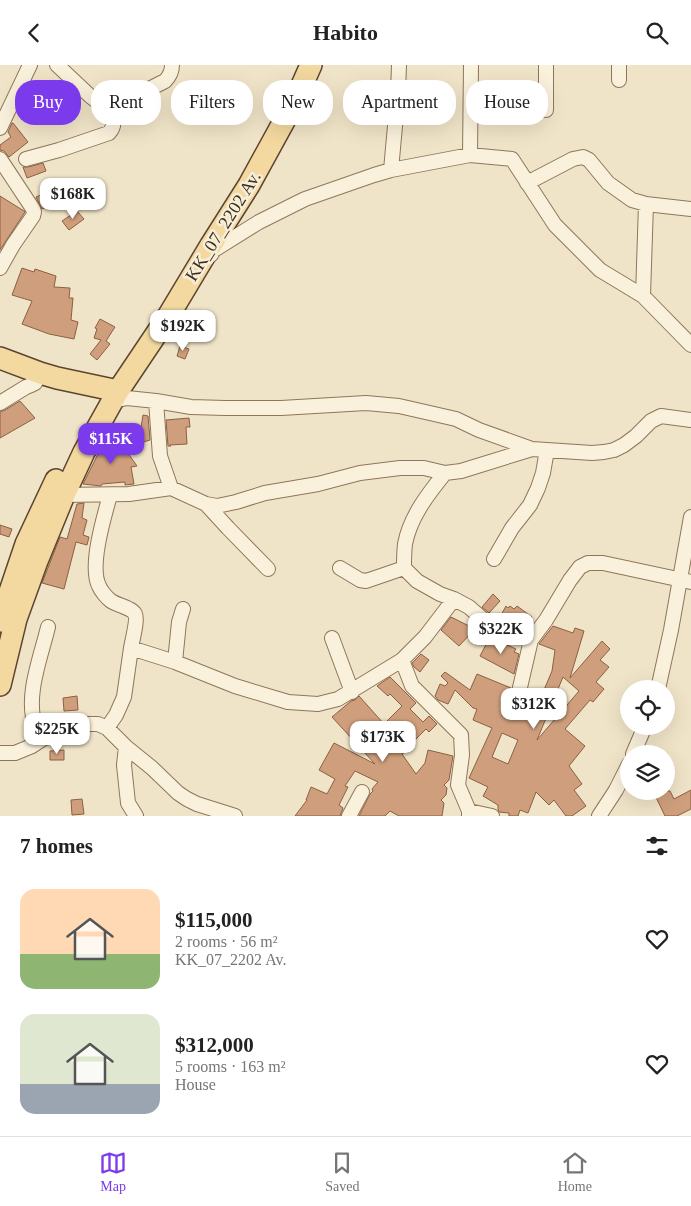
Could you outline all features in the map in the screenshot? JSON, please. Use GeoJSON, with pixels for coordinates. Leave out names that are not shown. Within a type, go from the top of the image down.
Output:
{"type":"FeatureCollection","features":[{"type":"Feature","properties":{"kind":"main road"},"geometry":{"type":"LineString","coordinates":[[0,621],[26,544],[60,473],[113,395],[149,323],[270,127],[293,86],[302,65]]}},
{"type":"Feature","properties":{"kind":"main road","name":"KK_07_2202 Av."},"geometry":{"type":"LineString","coordinates":[[0,685],[16,619],[37,561],[84,452],[113,395],[169,315],[249,185],[295,101],[311,65]]}},
{"type":"Feature","properties":{"kind":"main road"},"geometry":{"type":"LineString","coordinates":[[0,358],[38,378]]}},
{"type":"Feature","properties":{"kind":"main road"},"geometry":{"type":"LineString","coordinates":[[0,368],[38,378],[57,378],[113,395]]}},
{"type":"Feature","properties":{"kind":"street"},"geometry":{"type":"LineString","coordinates":[[0,128],[30,65]]}},
{"type":"Feature","properties":{"kind":"street"},"geometry":{"type":"LineString","coordinates":[[57,65],[91,96]]}},
{"type":"Feature","properties":{"kind":"street"},"geometry":{"type":"LineString","coordinates":[[161,83],[170,75],[172,65]]}},
{"type":"Feature","properties":{"kind":"street"},"geometry":{"type":"LineString","coordinates":[[391,170],[399,65]]}},
{"type":"Feature","properties":{"kind":"street"},"geometry":{"type":"LineString","coordinates":[[470,155],[471,65]]}},
{"type":"Feature","properties":{"kind":"street"},"geometry":{"type":"LineString","coordinates":[[546,65],[546,80]]}},
{"type":"Feature","properties":{"kind":"street"},"geometry":{"type":"LineString","coordinates":[[619,65],[619,80]]}},
{"type":"Feature","properties":{"kind":"street"},"geometry":{"type":"LineString","coordinates":[[26,159],[109,133],[114,125]]}},
{"type":"Feature","properties":{"kind":"street"},"geometry":{"type":"LineString","coordinates":[[169,315],[214,250],[259,222],[305,199],[391,170],[470,155],[512,159],[555,225],[600,270],[643,296],[691,345]]}},
{"type":"Feature","properties":{"kind":"street"},"geometry":{"type":"LineString","coordinates":[[527,183],[573,159],[584,157],[589,160],[608,183],[632,199],[646,204],[691,209]]}},
{"type":"Feature","properties":{"kind":"street"},"geometry":{"type":"LineString","coordinates":[[0,159],[34,209],[34,212],[0,268]]}},
{"type":"Feature","properties":{"kind":"street"},"geometry":{"type":"LineString","coordinates":[[643,296],[646,204]]}},
{"type":"Feature","properties":{"kind":"street"},"geometry":{"type":"LineString","coordinates":[[0,403],[31,385],[38,378]]}},
{"type":"Feature","properties":{"kind":"street"},"geometry":{"type":"LineString","coordinates":[[113,395],[191,407],[281,408],[366,403],[399,406],[456,419],[479,430],[532,449],[547,450],[604,452],[614,450],[624,445],[651,421],[661,415],[691,420]]}},
{"type":"Feature","properties":{"kind":"street"},"geometry":{"type":"LineString","coordinates":[[156,401],[160,456],[171,488]]}},
{"type":"Feature","properties":{"kind":"street"},"geometry":{"type":"LineString","coordinates":[[64,495],[129,494],[171,488],[206,504],[217,506],[265,493],[318,484],[360,473],[400,468],[424,468],[445,473],[461,471],[532,449]]}},
{"type":"Feature","properties":{"kind":"street"},"geometry":{"type":"LineString","coordinates":[[494,559],[512,528],[530,505],[538,488],[547,450]]}},
{"type":"Feature","properties":{"kind":"street"},"geometry":{"type":"LineString","coordinates":[[445,473],[426,496],[413,519],[405,544],[404,568],[417,581],[469,607],[487,623],[500,630],[530,640]]}},
{"type":"Feature","properties":{"kind":"street"},"geometry":{"type":"LineString","coordinates":[[107,728],[116,715],[124,697],[130,648],[136,620],[135,614],[132,611],[111,600],[98,585],[96,574],[97,549],[110,495]]}},
{"type":"Feature","properties":{"kind":"street"},"geometry":{"type":"LineString","coordinates":[[206,504],[268,569]]}},
{"type":"Feature","properties":{"kind":"street"},"geometry":{"type":"LineString","coordinates":[[660,680],[671,630],[685,581],[691,517]]}},
{"type":"Feature","properties":{"kind":"street"},"geometry":{"type":"LineString","coordinates":[[518,696],[530,640],[546,620],[570,579],[580,567],[588,563],[603,563],[685,581]]}},
{"type":"Feature","properties":{"kind":"street"},"geometry":{"type":"LineString","coordinates":[[340,568],[360,580],[366,581],[404,568]]}},
{"type":"Feature","properties":{"kind":"street"},"geometry":{"type":"LineString","coordinates":[[130,648],[175,662],[235,686],[288,701],[318,704],[338,699],[352,692],[402,660],[424,637],[454,599]]}},
{"type":"Feature","properties":{"kind":"street"},"geometry":{"type":"LineString","coordinates":[[175,662],[179,622],[183,609]]}},
{"type":"Feature","properties":{"kind":"street"},"geometry":{"type":"LineString","coordinates":[[42,739],[36,728],[31,704],[48,627]]}},
{"type":"Feature","properties":{"kind":"street"},"geometry":{"type":"LineString","coordinates":[[332,638],[352,692]]}},
{"type":"Feature","properties":{"kind":"street"},"geometry":{"type":"LineString","coordinates":[[402,660],[412,685],[461,735],[462,755],[458,785],[469,814],[492,816]]}},
{"type":"Feature","properties":{"kind":"street"},"geometry":{"type":"LineString","coordinates":[[0,753],[15,753],[32,746],[58,729],[78,724],[98,724],[107,728],[126,747],[152,767],[178,793],[197,804],[235,816]]}},
{"type":"Feature","properties":{"kind":"street"},"geometry":{"type":"LineString","coordinates":[[126,747],[124,765],[128,803],[136,816]]}},
{"type":"Feature","properties":{"kind":"street"},"geometry":{"type":"LineString","coordinates":[[599,816],[620,782]]}},
{"type":"Feature","properties":{"kind":"street"},"geometry":{"type":"LineString","coordinates":[[349,816],[362,792]]}},
{"type":"Feature","properties":{"kind":"building"},"geometry":{"type":"Polygon","coordinates":[[[12,123],[28,142],[9,157],[4,151],[0,150],[0,145],[11,137],[8,132],[12,123]]]}},
{"type":"Feature","properties":{"kind":"building"},"geometry":{"type":"Polygon","coordinates":[[[43,163],[46,171],[27,178],[23,167],[43,163]]]}},
{"type":"Feature","properties":{"kind":"building"},"geometry":{"type":"Polygon","coordinates":[[[61,188],[63,197],[47,200],[49,206],[42,209],[36,197],[61,188]]]}},
{"type":"Feature","properties":{"kind":"building"},"geometry":{"type":"Polygon","coordinates":[[[0,196],[25,212],[0,250],[0,196]]]}},
{"type":"Feature","properties":{"kind":"building"},"geometry":{"type":"Polygon","coordinates":[[[77,211],[84,219],[69,230],[62,221],[77,211]]]}},
{"type":"Feature","properties":{"kind":"building"},"geometry":{"type":"Polygon","coordinates":[[[22,268],[34,272],[35,269],[56,276],[54,287],[70,288],[69,298],[73,298],[71,320],[78,322],[74,339],[49,334],[22,324],[32,301],[12,295],[22,268]]]}},
{"type":"Feature","properties":{"kind":"building"},"geometry":{"type":"Polygon","coordinates":[[[100,319],[115,327],[106,341],[110,344],[97,360],[90,354],[101,340],[94,338],[97,329],[95,328],[100,319]]]}},
{"type":"Feature","properties":{"kind":"building"},"geometry":{"type":"Polygon","coordinates":[[[180,346],[189,349],[185,359],[177,356],[180,346]]]}},
{"type":"Feature","properties":{"kind":"building"},"geometry":{"type":"Polygon","coordinates":[[[20,401],[35,418],[0,438],[0,412],[20,401]]]}},
{"type":"Feature","properties":{"kind":"building"},"geometry":{"type":"Polygon","coordinates":[[[143,415],[148,416],[150,440],[137,444],[135,434],[140,433],[143,415]]]}},
{"type":"Feature","properties":{"kind":"building"},"geometry":{"type":"Polygon","coordinates":[[[189,418],[190,427],[186,427],[187,444],[168,446],[166,420],[189,418]]]}},
{"type":"Feature","properties":{"kind":"building"},"geometry":{"type":"Polygon","coordinates":[[[111,433],[113,436],[115,435],[137,466],[131,467],[134,484],[125,485],[125,482],[102,484],[101,486],[83,484],[103,444],[111,433]]]}},
{"type":"Feature","properties":{"kind":"building"},"geometry":{"type":"Polygon","coordinates":[[[84,503],[82,518],[87,520],[83,535],[89,537],[87,545],[76,542],[64,589],[42,583],[60,537],[67,539],[77,504],[84,503]]]}},
{"type":"Feature","properties":{"kind":"building"},"geometry":{"type":"Polygon","coordinates":[[[0,525],[12,529],[9,537],[0,534],[0,525]]]}},
{"type":"Feature","properties":{"kind":"building"},"geometry":{"type":"Polygon","coordinates":[[[493,594],[500,601],[489,613],[482,607],[493,594]]]}},
{"type":"Feature","properties":{"kind":"building"},"geometry":{"type":"Polygon","coordinates":[[[506,606],[514,609],[517,606],[532,617],[523,628],[504,622],[499,619],[506,606]]]}},
{"type":"Feature","properties":{"kind":"building"},"geometry":{"type":"Polygon","coordinates":[[[451,617],[475,629],[459,646],[441,630],[451,617]]]}},
{"type":"Feature","properties":{"kind":"building"},"geometry":{"type":"Polygon","coordinates":[[[553,626],[573,633],[575,628],[584,631],[570,678],[602,641],[610,649],[600,660],[609,667],[596,682],[604,689],[593,702],[590,700],[565,729],[585,746],[569,766],[582,784],[574,790],[586,806],[572,816],[566,816],[554,800],[549,805],[536,792],[528,813],[520,810],[518,816],[509,816],[509,813],[499,812],[498,805],[483,796],[488,787],[469,778],[492,728],[473,720],[477,709],[473,708],[455,690],[448,704],[438,700],[435,696],[440,684],[445,686],[448,683],[441,676],[445,672],[470,690],[477,674],[511,688],[510,698],[512,702],[535,711],[552,671],[555,650],[539,644],[553,626]],[[563,677],[537,740],[579,691],[563,677]],[[502,733],[492,757],[508,764],[518,740],[502,733]]]}},
{"type":"Feature","properties":{"kind":"building"},"geometry":{"type":"Polygon","coordinates":[[[490,637],[516,649],[514,652],[519,654],[514,674],[480,656],[490,637]]]}},
{"type":"Feature","properties":{"kind":"building"},"geometry":{"type":"Polygon","coordinates":[[[421,654],[429,660],[420,672],[412,663],[421,654]]]}},
{"type":"Feature","properties":{"kind":"building"},"geometry":{"type":"Polygon","coordinates":[[[390,677],[416,703],[410,709],[423,722],[429,716],[437,724],[429,732],[426,729],[409,746],[412,747],[402,754],[416,774],[425,763],[428,750],[453,756],[449,780],[444,785],[447,788],[446,795],[441,800],[444,803],[442,816],[399,816],[390,811],[385,816],[359,816],[373,791],[372,789],[378,782],[355,771],[345,786],[348,787],[339,805],[343,808],[340,816],[295,816],[307,800],[311,787],[327,794],[335,779],[319,770],[334,743],[375,764],[332,717],[359,696],[384,724],[402,706],[390,694],[388,696],[377,686],[390,677]]]}},
{"type":"Feature","properties":{"kind":"building"},"geometry":{"type":"Polygon","coordinates":[[[77,696],[78,710],[64,711],[63,698],[77,696]]]}},
{"type":"Feature","properties":{"kind":"building"},"geometry":{"type":"Polygon","coordinates":[[[64,750],[64,760],[50,760],[50,751],[64,750]]]}},
{"type":"Feature","properties":{"kind":"building"},"geometry":{"type":"Polygon","coordinates":[[[691,790],[691,809],[677,816],[665,816],[657,800],[675,800],[691,790]]]}},
{"type":"Feature","properties":{"kind":"building"},"geometry":{"type":"Polygon","coordinates":[[[82,799],[84,814],[72,815],[71,800],[82,799]]]}}]}
